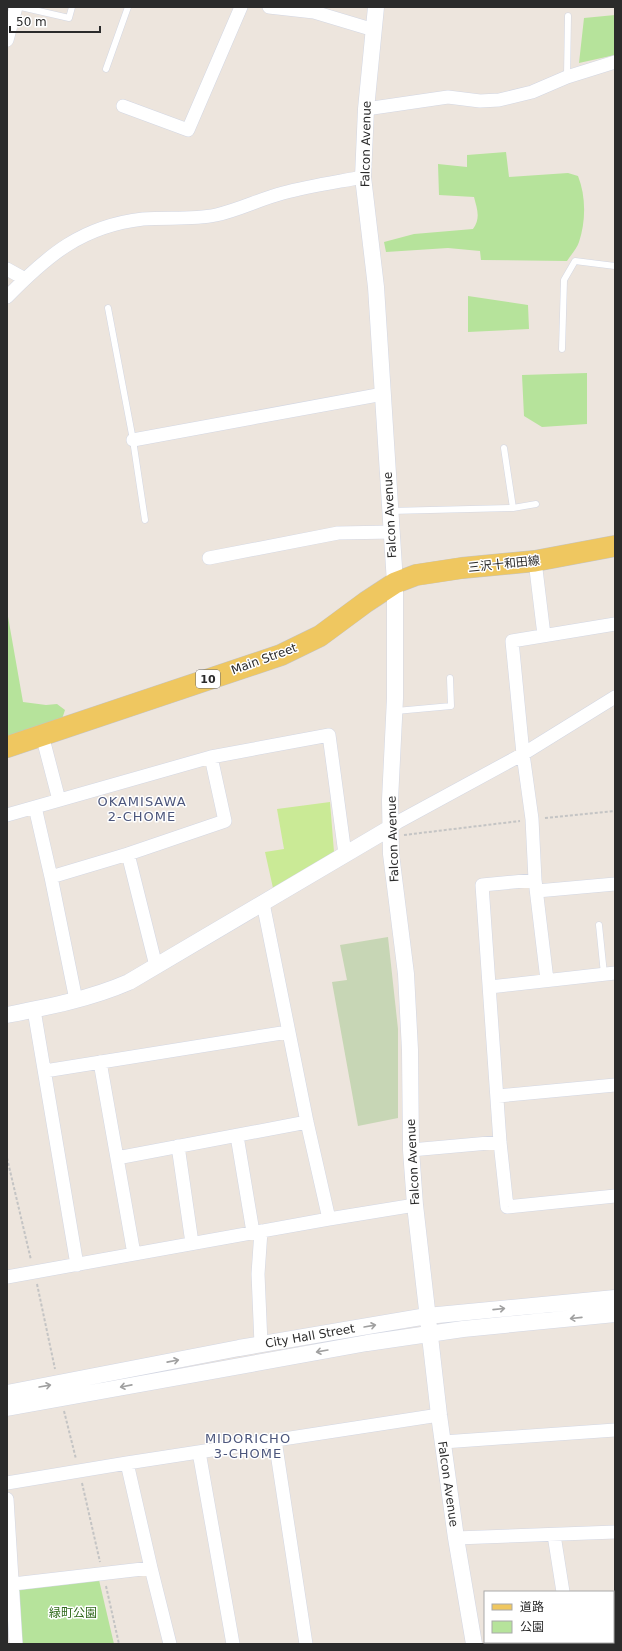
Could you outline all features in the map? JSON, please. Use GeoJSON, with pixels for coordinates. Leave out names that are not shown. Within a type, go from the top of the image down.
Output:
{"type":"FeatureCollection","features":[{"type":"Feature","properties":{"kind":"main road","name":"三沢十和田線"},"geometry":{"type":"LineString","coordinates":[[395,583],[416,575],[462,568],[535,561],[615,546]]}},
{"type":"Feature","properties":{"kind":"main road","name":"Main Street"},"geometry":{"type":"LineString","coordinates":[[7,747],[282,655],[320,636],[366,602],[395,583]]}},
{"type":"Feature","properties":{"kind":"street"},"geometry":{"type":"LineString","coordinates":[[7,40],[16,7]]}},
{"type":"Feature","properties":{"kind":"street"},"geometry":{"type":"LineString","coordinates":[[123,106],[188,130],[241,7]]}},
{"type":"Feature","properties":{"kind":"street"},"geometry":{"type":"LineString","coordinates":[[269,7],[314,12],[374,30]]}},
{"type":"Feature","properties":{"kind":"street","name":"Falcon Avenue"},"geometry":{"type":"LineString","coordinates":[[376,7],[366,109],[363,177],[376,287],[395,583],[394,877],[406,982],[410,1050],[411,1150],[415,1205],[439,1415],[456,1538],[474,1644]]}},
{"type":"Feature","properties":{"kind":"street"},"geometry":{"type":"LineString","coordinates":[[366,109],[448,97],[480,101],[499,100],[532,92],[567,77],[615,62]]}},
{"type":"Feature","properties":{"kind":"street"},"geometry":{"type":"LineString","coordinates":[[7,297],[44,260],[59,249],[95,230],[144,219],[192,218],[216,215],[282,193],[363,177]]}},
{"type":"Feature","properties":{"kind":"street"},"geometry":{"type":"LineString","coordinates":[[7,269],[25,279]]}},
{"type":"Feature","properties":{"kind":"street"},"geometry":{"type":"LineString","coordinates":[[133,440],[383,394]]}},
{"type":"Feature","properties":{"kind":"street"},"geometry":{"type":"LineString","coordinates":[[209,558],[338,533],[392,532]]}},
{"type":"Feature","properties":{"kind":"street"},"geometry":{"type":"LineString","coordinates":[[535,561],[544,635]]}},
{"type":"Feature","properties":{"kind":"street"},"geometry":{"type":"LineString","coordinates":[[547,980],[536,885],[532,819],[523,754],[512,641],[615,624]]}},
{"type":"Feature","properties":{"kind":"street"},"geometry":{"type":"LineString","coordinates":[[7,1014],[34,1010],[107,992],[129,982],[263,904],[345,854],[395,831],[398,822],[523,754],[615,698]]}},
{"type":"Feature","properties":{"kind":"street"},"geometry":{"type":"LineString","coordinates":[[42,735],[59,800]]}},
{"type":"Feature","properties":{"kind":"street"},"geometry":{"type":"LineString","coordinates":[[7,815],[211,757],[329,735],[345,854]]}},
{"type":"Feature","properties":{"kind":"street"},"geometry":{"type":"LineString","coordinates":[[51,877],[128,854],[225,821],[211,757]]}},
{"type":"Feature","properties":{"kind":"street"},"geometry":{"type":"LineString","coordinates":[[35,807],[76,1000]]}},
{"type":"Feature","properties":{"kind":"street"},"geometry":{"type":"LineString","coordinates":[[128,854],[156,966]]}},
{"type":"Feature","properties":{"kind":"street"},"geometry":{"type":"LineString","coordinates":[[615,884],[482,885],[498,1096],[500,1142],[507,1207],[615,1196]]}},
{"type":"Feature","properties":{"kind":"street"},"geometry":{"type":"LineString","coordinates":[[263,904],[288,1032],[329,1219]]}},
{"type":"Feature","properties":{"kind":"street"},"geometry":{"type":"LineString","coordinates":[[490,986],[609,974]]}},
{"type":"Feature","properties":{"kind":"street"},"geometry":{"type":"LineString","coordinates":[[34,1010],[77,1265]]}},
{"type":"Feature","properties":{"kind":"street"},"geometry":{"type":"LineString","coordinates":[[44,1071],[288,1032]]}},
{"type":"Feature","properties":{"kind":"street"},"geometry":{"type":"LineString","coordinates":[[100,1062],[134,1254]]}},
{"type":"Feature","properties":{"kind":"street"},"geometry":{"type":"LineString","coordinates":[[498,1096],[615,1085]]}},
{"type":"Feature","properties":{"kind":"street"},"geometry":{"type":"LineString","coordinates":[[117,1158],[307,1122]]}},
{"type":"Feature","properties":{"kind":"street"},"geometry":{"type":"LineString","coordinates":[[237,1136],[257,1232],[261,1344]]}},
{"type":"Feature","properties":{"kind":"street"},"geometry":{"type":"LineString","coordinates":[[411,1150],[500,1142]]}},
{"type":"Feature","properties":{"kind":"street"},"geometry":{"type":"LineString","coordinates":[[178,1146],[192,1243]]}},
{"type":"Feature","properties":{"kind":"street"},"geometry":{"type":"LineString","coordinates":[[7,1277],[192,1243],[415,1205]]}},
{"type":"Feature","properties":{"kind":"street","name":"City Hall Street"},"geometry":{"type":"LineString","coordinates":[[7,1393],[261,1344],[427,1316],[615,1298]]}},
{"type":"Feature","properties":{"kind":"street","name":"City Hall Street"},"geometry":{"type":"LineString","coordinates":[[7,1408],[300,1355],[430,1334],[615,1314]]}},
{"type":"Feature","properties":{"kind":"street"},"geometry":{"type":"LineString","coordinates":[[7,1483],[439,1415]]}},
{"type":"Feature","properties":{"kind":"street"},"geometry":{"type":"LineString","coordinates":[[443,1442],[615,1430]]}},
{"type":"Feature","properties":{"kind":"street"},"geometry":{"type":"LineString","coordinates":[[275,1440],[306,1644]]}},
{"type":"Feature","properties":{"kind":"street"},"geometry":{"type":"LineString","coordinates":[[199,1452],[232,1644]]}},
{"type":"Feature","properties":{"kind":"street"},"geometry":{"type":"LineString","coordinates":[[127,1463],[150,1568],[170,1644]]}},
{"type":"Feature","properties":{"kind":"street"},"geometry":{"type":"LineString","coordinates":[[7,1499],[16,1644]]}},
{"type":"Feature","properties":{"kind":"street"},"geometry":{"type":"LineString","coordinates":[[456,1538],[615,1532]]}},
{"type":"Feature","properties":{"kind":"street"},"geometry":{"type":"LineString","coordinates":[[554,1535],[563,1591]]}},
{"type":"Feature","properties":{"kind":"street"},"geometry":{"type":"LineString","coordinates":[[12,1584],[150,1568]]}},
{"type":"Feature","properties":{"kind":"lane"},"geometry":{"type":"LineString","coordinates":[[21,7],[69,18],[72,7]]}},
{"type":"Feature","properties":{"kind":"lane"},"geometry":{"type":"LineString","coordinates":[[106,69],[128,7]]}},
{"type":"Feature","properties":{"kind":"lane"},"geometry":{"type":"LineString","coordinates":[[567,77],[568,16]]}},
{"type":"Feature","properties":{"kind":"lane"},"geometry":{"type":"LineString","coordinates":[[562,349],[564,280],[575,261],[615,266]]}},
{"type":"Feature","properties":{"kind":"lane"},"geometry":{"type":"LineString","coordinates":[[108,308],[133,440],[146,520]]}},
{"type":"Feature","properties":{"kind":"lane"},"geometry":{"type":"LineString","coordinates":[[504,448],[513,508]]}},
{"type":"Feature","properties":{"kind":"lane"},"geometry":{"type":"LineString","coordinates":[[390,511],[513,508],[536,504]]}},
{"type":"Feature","properties":{"kind":"lane"},"geometry":{"type":"LineString","coordinates":[[394,711],[451,706],[450,678]]}},
{"type":"Feature","properties":{"kind":"lane"},"geometry":{"type":"LineString","coordinates":[[599,925],[609,974]]}},
{"type":"Feature","properties":{"kind":"path"},"geometry":{"type":"LineString","coordinates":[[395,831],[615,811]]}},
{"type":"Feature","properties":{"kind":"path"},"geometry":{"type":"LineString","coordinates":[[61,1398],[119,1644]]}},
{"type":"Feature","properties":{"kind":"green space"},"geometry":{"type":"Polygon","coordinates":[[[615,15],[615,55],[579,63],[584,18],[615,15]]]}},
{"type":"Feature","properties":{"kind":"green space"},"geometry":{"type":"Polygon","coordinates":[[[506,152],[509,177],[568,173],[578,176],[584,200],[583,226],[578,244],[567,261],[481,260],[480,251],[448,248],[386,252],[384,242],[414,234],[473,229],[478,217],[474,197],[439,195],[438,164],[467,167],[467,155],[506,152]]]}},
{"type":"Feature","properties":{"kind":"green space"},"geometry":{"type":"Polygon","coordinates":[[[468,296],[528,305],[529,329],[468,332],[468,296]]]}},
{"type":"Feature","properties":{"kind":"green space"},"geometry":{"type":"Polygon","coordinates":[[[587,373],[587,424],[542,427],[524,416],[522,375],[587,373]]]}},
{"type":"Feature","properties":{"kind":"green space"},"geometry":{"type":"Polygon","coordinates":[[[7,611],[23,702],[46,705],[57,704],[65,710],[62,719],[7,737],[7,611]]]}},
{"type":"Feature","properties":{"kind":"green space"},"geometry":{"type":"Polygon","coordinates":[[[330,802],[334,852],[273,888],[265,852],[284,849],[277,809],[330,802]]]}},
{"type":"Feature","properties":{"kind":"green space"},"geometry":{"type":"Polygon","coordinates":[[[388,937],[398,1029],[398,1118],[358,1126],[332,982],[347,980],[340,945],[388,937]]]}},
{"type":"Feature","properties":{"kind":"green space","name":"緑町公園"},"geometry":{"type":"Polygon","coordinates":[[[99,1580],[114,1644],[21,1644],[17,1590],[99,1580]]]}},
{"type":"Feature","properties":{"kind":"district","name":"OKAMISAWA 2-CHOME"},"geometry":{"type":"Point","coordinates":[142,808]}},
{"type":"Feature","properties":{"kind":"district","name":"MIDORICHO 3-CHOME"},"geometry":{"type":"Point","coordinates":[248,1446]}}]}
